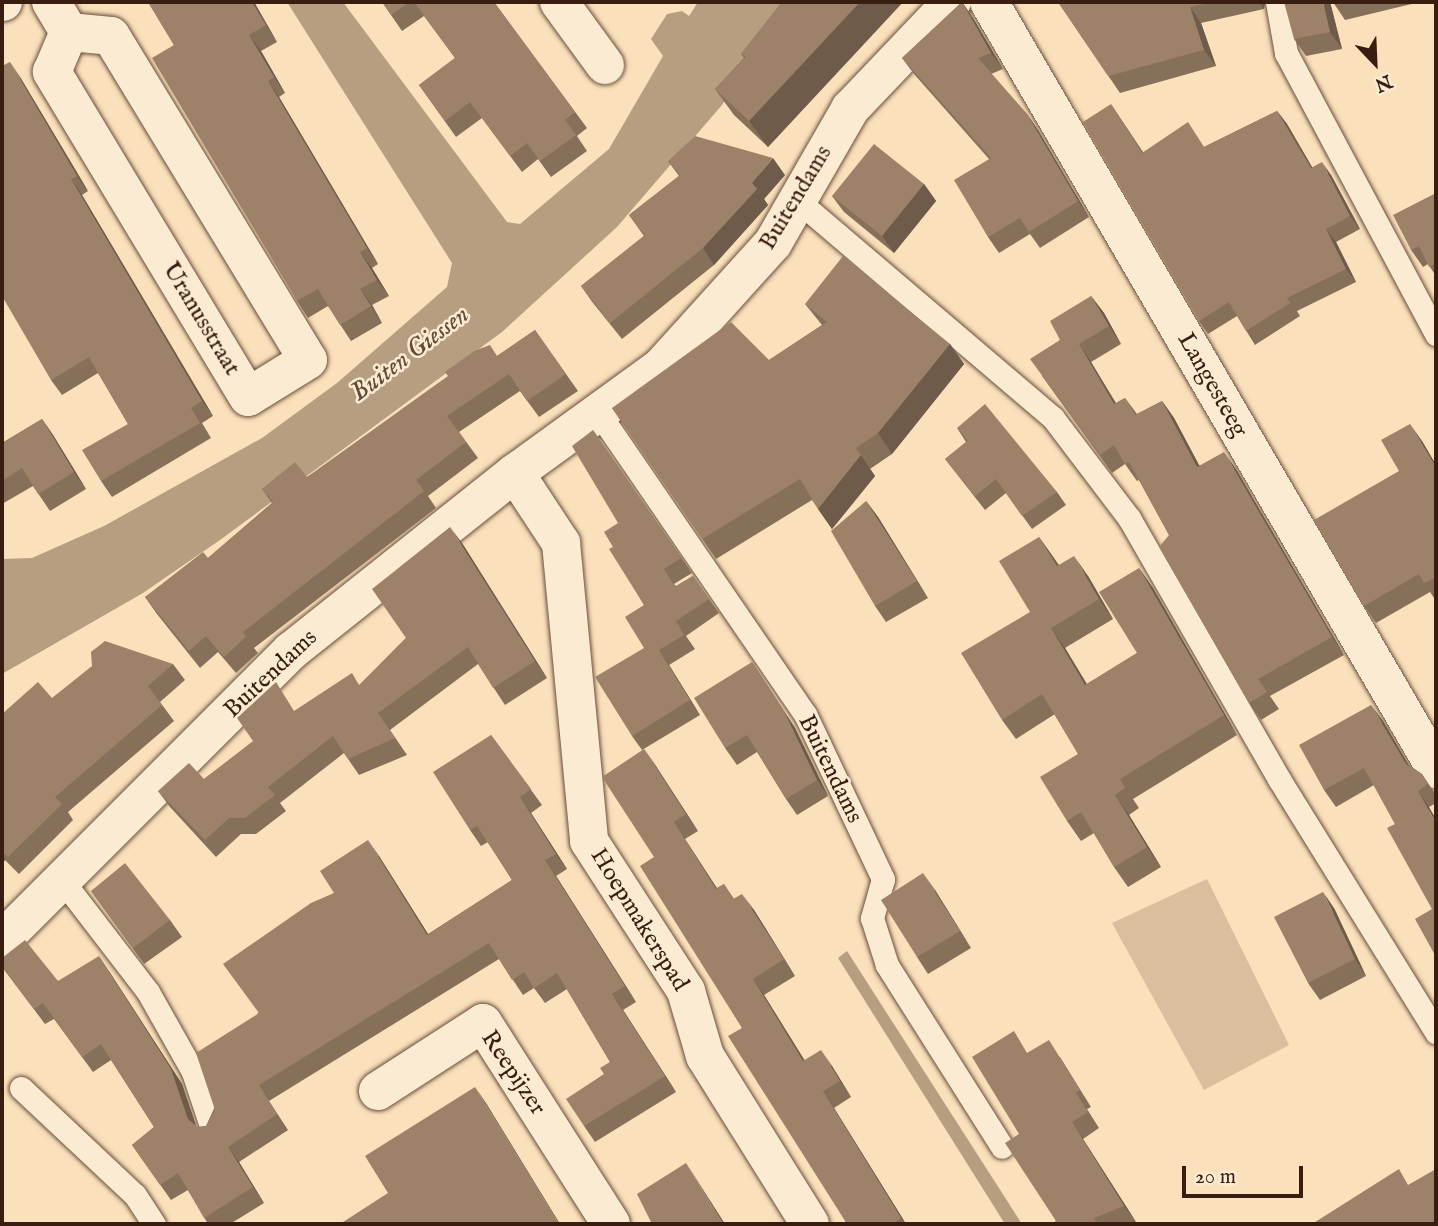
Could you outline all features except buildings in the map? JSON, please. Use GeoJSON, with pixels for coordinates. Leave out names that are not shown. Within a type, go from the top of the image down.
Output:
{"type":"FeatureCollection","features":[{"type":"Feature","properties":{"kind":"street"},"geometry":{"type":"LineString","coordinates":[[559,2],[605,65]]}},
{"type":"Feature","properties":{"kind":"street","name":"Buitendams"},"geometry":{"type":"LineString","coordinates":[[2,940],[291,651],[515,473],[661,367],[774,243],[850,109],[952,2]]}},
{"type":"Feature","properties":{"kind":"street","name":"Langesteeg"},"geometry":{"type":"LineString","coordinates":[[989,2],[1436,769]]}},
{"type":"Feature","properties":{"kind":"street","name":"Uranusstraat"},"geometry":{"type":"LineString","coordinates":[[60,17],[111,36],[308,360],[248,397],[52,72],[60,17]]}},
{"type":"Feature","properties":{"kind":"street","name":"Hoepmakerspad"},"geometry":{"type":"LineString","coordinates":[[515,473],[561,543],[589,841],[685,991],[705,1056],[810,1224]]}},
{"type":"Feature","properties":{"kind":"street","name":"Reepijzer"},"geometry":{"type":"LineString","coordinates":[[378,1091],[483,1023],[611,1224]]}},
{"type":"Feature","properties":{"kind":"lane"},"geometry":{"type":"LineString","coordinates":[[1277,2],[1286,53],[1436,334]]}},
{"type":"Feature","properties":{"kind":"lane"},"geometry":{"type":"LineString","coordinates":[[797,200],[1053,418],[1129,518],[1279,779],[1436,1032]]}},
{"type":"Feature","properties":{"kind":"lane","name":"Buitendams"},"geometry":{"type":"LineString","coordinates":[[598,412],[804,715],[883,879],[872,918],[887,965],[1002,1147]]}},
{"type":"Feature","properties":{"kind":"lane"},"geometry":{"type":"LineString","coordinates":[[62,880],[148,992],[193,1072],[212,1129]]}},
{"type":"Feature","properties":{"kind":"lane"},"geometry":{"type":"LineString","coordinates":[[21,1088],[135,1195],[154,1224]]}},
{"type":"Feature","properties":{"kind":"shaded area"},"geometry":{"type":"Polygon","coordinates":[[[1207,879],[1289,1045],[1204,1090],[1112,923],[1207,879]]]}},
{"type":"Feature","properties":{"kind":"water","name":"Buiten Giessen"},"geometry":{"type":"Polygon","coordinates":[[[287,2],[343,2],[507,222],[520,224],[609,149],[663,56],[651,39],[667,14],[682,11],[689,16],[698,2],[794,2],[722,105],[617,227],[502,332],[220,540],[143,593],[2,674],[2,559],[32,558],[104,526],[262,438],[337,383],[447,287],[452,263],[287,2]]]}},
{"type":"Feature","properties":{"kind":"water"},"geometry":{"type":"Polygon","coordinates":[[[847,951],[1022,1224],[1005,1224],[838,958],[847,951]]]}}]}
